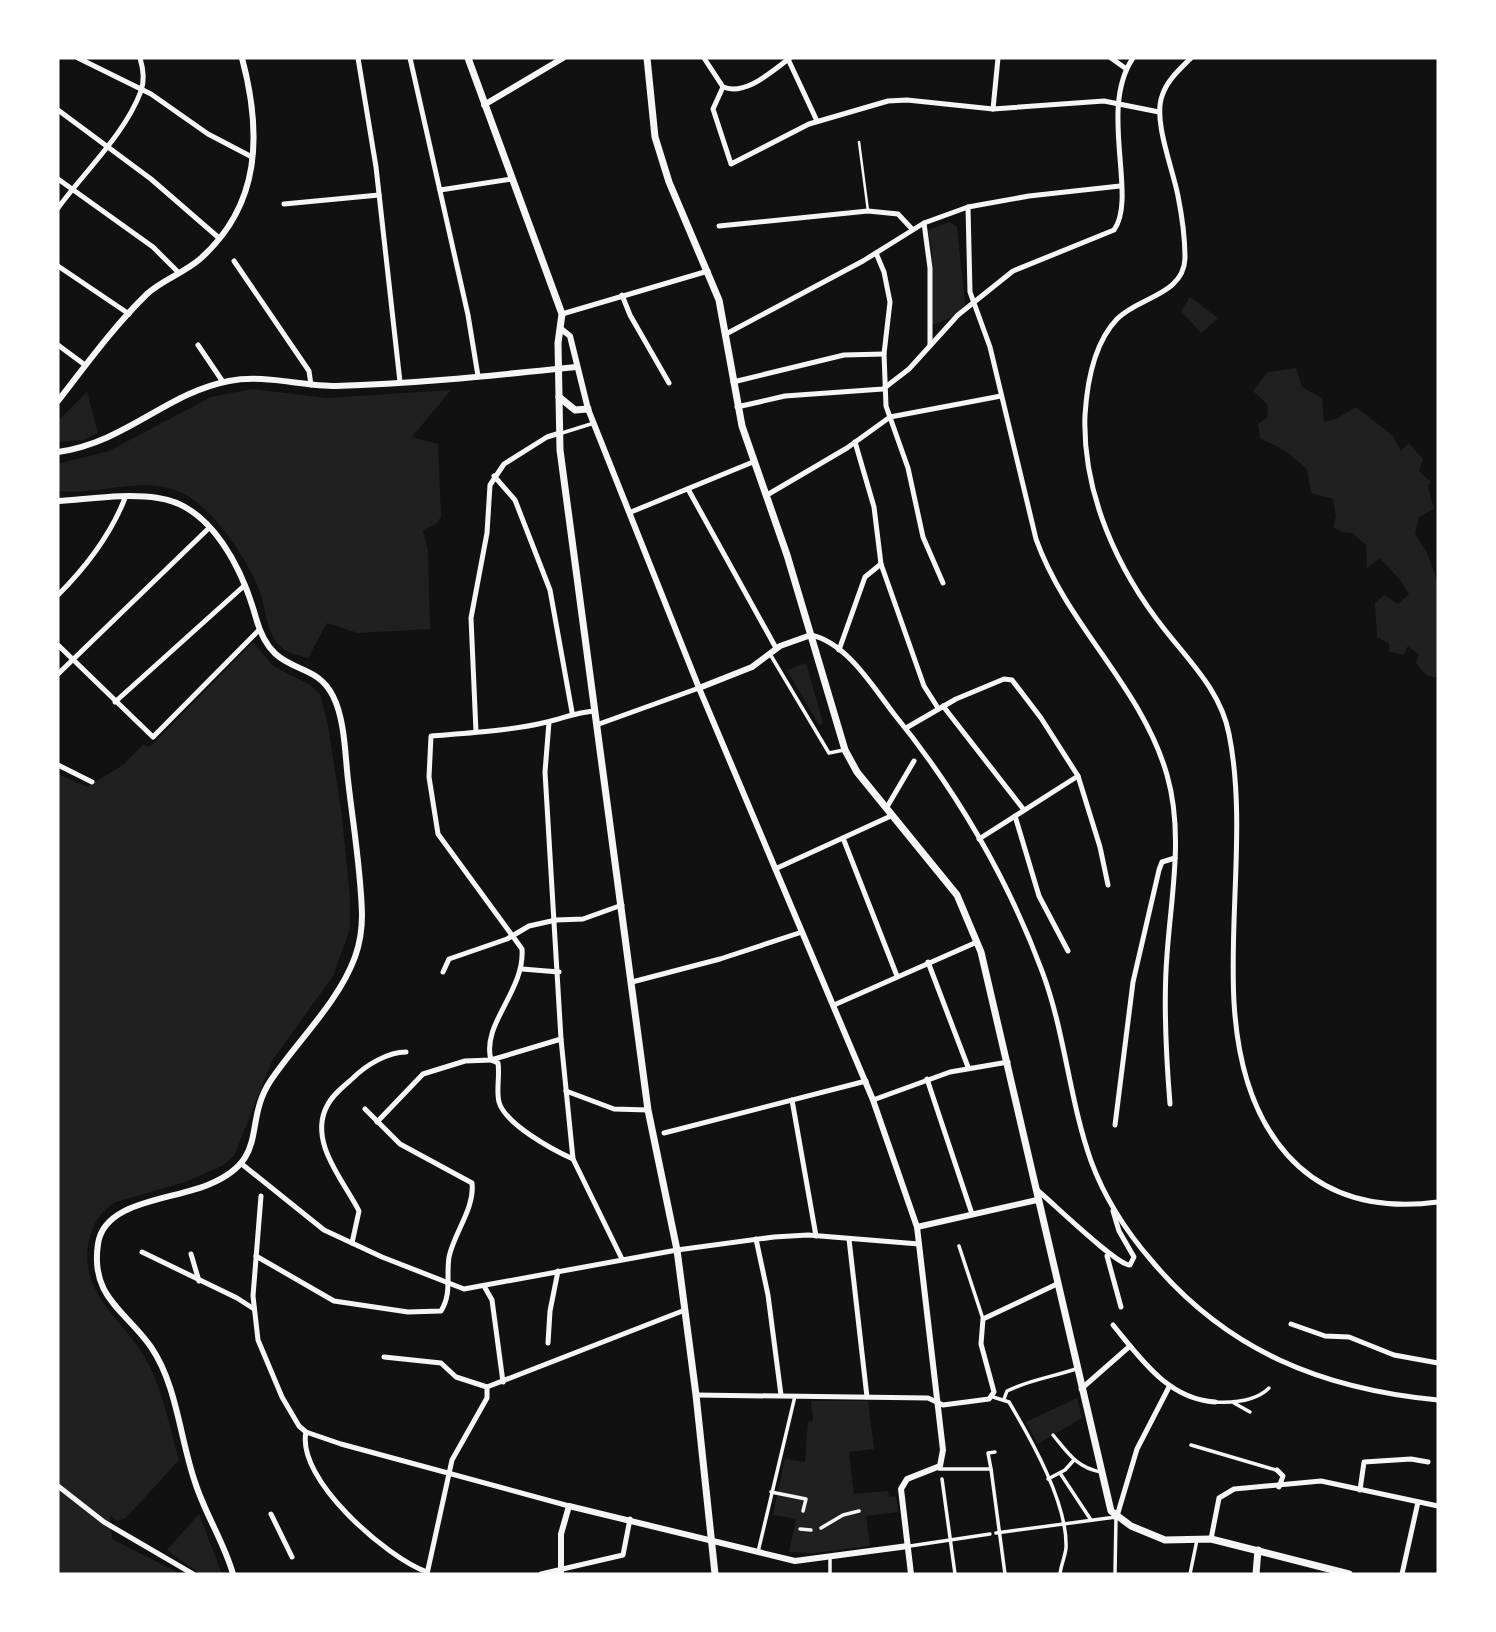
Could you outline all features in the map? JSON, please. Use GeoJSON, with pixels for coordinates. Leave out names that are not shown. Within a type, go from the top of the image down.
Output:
{"type":"FeatureCollection","features":[{"type":"Feature","properties":{"kind":"main road"},"geometry":{"type":"LineString","coordinates":[[468,58],[562,314],[557,369],[560,433],[648,1110],[677,1250],[715,1574]]}},
{"type":"Feature","properties":{"kind":"main road"},"geometry":{"type":"LineString","coordinates":[[647,58],[651,119],[658,148],[669,182],[708,271],[726,334],[737,407],[753,462],[767,495],[845,750],[857,772],[957,895],[977,942],[1009,1062],[1034,1187],[1111,1511],[1116,1517],[1166,1540],[1211,1539],[1349,1574]]}},
{"type":"Feature","properties":{"kind":"main road"},"geometry":{"type":"LineString","coordinates":[[559,396],[575,410],[589,409]]}},
{"type":"Feature","properties":{"kind":"main road"},"geometry":{"type":"LineString","coordinates":[[1255,1574],[1258,1550]]}},
{"type":"Feature","properties":{"kind":"street"},"geometry":{"type":"LineString","coordinates":[[78,58],[142,89],[208,134],[252,157]]}},
{"type":"Feature","properties":{"kind":"street"},"geometry":{"type":"LineString","coordinates":[[58,208],[107,145],[142,89],[141,58]]}},
{"type":"Feature","properties":{"kind":"street"},"geometry":{"type":"LineString","coordinates":[[58,401],[129,314],[150,292],[198,260],[219,238],[243,204],[250,183],[252,110],[242,58]]}},
{"type":"Feature","properties":{"kind":"street"},"geometry":{"type":"LineString","coordinates":[[358,58],[379,195],[400,382]]}},
{"type":"Feature","properties":{"kind":"street"},"geometry":{"type":"LineString","coordinates":[[410,58],[478,376]]}},
{"type":"Feature","properties":{"kind":"street"},"geometry":{"type":"LineString","coordinates":[[484,105],[563,58]]}},
{"type":"Feature","properties":{"kind":"street"},"geometry":{"type":"LineString","coordinates":[[704,58],[723,87],[734,90],[748,86],[789,59],[817,121]]}},
{"type":"Feature","properties":{"kind":"street"},"geometry":{"type":"LineString","coordinates":[[993,109],[998,58]]}},
{"type":"Feature","properties":{"kind":"street"},"geometry":{"type":"LineString","coordinates":[[1111,58],[1125,68]]}},
{"type":"Feature","properties":{"kind":"street"},"geometry":{"type":"LineString","coordinates":[[737,407],[785,396],[883,389],[896,381],[974,303],[1013,271],[1114,230],[1122,212],[1116,102],[1125,68],[1133,58]]}},
{"type":"Feature","properties":{"kind":"street"},"geometry":{"type":"LineString","coordinates":[[1191,58],[1167,85],[1159,112],[1180,202],[1185,263],[1172,286],[1116,320],[1098,352],[1088,383],[1085,419],[1097,494],[1121,567],[1146,605],[1214,691],[1227,724],[1236,780],[1234,1003],[1247,1070],[1270,1133],[1297,1167],[1333,1191],[1380,1201],[1438,1202]]}},
{"type":"Feature","properties":{"kind":"street"},"geometry":{"type":"LineString","coordinates":[[723,87],[713,109],[731,163],[817,121],[898,100],[993,109],[1083,101],[1116,102],[1136,109],[1159,112]]}},
{"type":"Feature","properties":{"kind":"street"},"geometry":{"type":"LineString","coordinates":[[58,110],[107,145],[219,238]]}},
{"type":"Feature","properties":{"kind":"street"},"geometry":{"type":"LineString","coordinates":[[58,179],[153,247],[179,273]]}},
{"type":"Feature","properties":{"kind":"street"},"geometry":{"type":"LineString","coordinates":[[440,190],[512,179]]}},
{"type":"Feature","properties":{"kind":"street"},"geometry":{"type":"LineString","coordinates":[[726,334],[876,253],[924,223],[968,207],[1029,196],[1120,186]]}},
{"type":"Feature","properties":{"kind":"street"},"geometry":{"type":"LineString","coordinates":[[284,204],[379,195]]}},
{"type":"Feature","properties":{"kind":"street"},"geometry":{"type":"LineString","coordinates":[[968,207],[969,282],[990,347],[1034,531],[1044,559],[1097,650],[1139,708],[1164,765],[1173,805],[1175,858],[1165,1011],[1170,1104]]}},
{"type":"Feature","properties":{"kind":"street"},"geometry":{"type":"LineString","coordinates":[[719,226],[868,211],[898,215],[912,229]]}},
{"type":"Feature","properties":{"kind":"street"},"geometry":{"type":"LineString","coordinates":[[924,223],[930,268],[930,346]]}},
{"type":"Feature","properties":{"kind":"street"},"geometry":{"type":"LineString","coordinates":[[876,253],[889,296],[883,389],[908,468],[923,537],[943,583]]}},
{"type":"Feature","properties":{"kind":"street"},"geometry":{"type":"LineString","coordinates":[[234,261],[309,370],[311,385]]}},
{"type":"Feature","properties":{"kind":"street"},"geometry":{"type":"LineString","coordinates":[[58,266],[129,314]]}},
{"type":"Feature","properties":{"kind":"street"},"geometry":{"type":"LineString","coordinates":[[562,314],[708,271]]}},
{"type":"Feature","properties":{"kind":"street"},"geometry":{"type":"LineString","coordinates":[[622,295],[630,315],[669,383]]}},
{"type":"Feature","properties":{"kind":"street"},"geometry":{"type":"LineString","coordinates":[[560,328],[570,336],[576,367],[594,424],[699,688],[866,1081],[916,1227],[943,1450],[942,1463],[937,1469]]}},
{"type":"Feature","properties":{"kind":"street"},"geometry":{"type":"LineString","coordinates":[[58,345],[85,365]]}},
{"type":"Feature","properties":{"kind":"street"},"geometry":{"type":"LineString","coordinates":[[198,345],[223,383]]}},
{"type":"Feature","properties":{"kind":"street"},"geometry":{"type":"LineString","coordinates":[[733,382],[844,355],[884,354]]}},
{"type":"Feature","properties":{"kind":"street"},"geometry":{"type":"LineString","coordinates":[[58,452],[92,446],[111,439],[190,395],[223,383],[251,379],[311,385],[400,382],[576,367]]}},
{"type":"Feature","properties":{"kind":"street"},"geometry":{"type":"LineString","coordinates":[[767,495],[855,442],[890,417],[1001,396]]}},
{"type":"Feature","properties":{"kind":"street"},"geometry":{"type":"LineString","coordinates":[[476,732],[471,618],[487,533],[490,485],[504,464],[547,437],[594,424]]}},
{"type":"Feature","properties":{"kind":"street"},"geometry":{"type":"LineString","coordinates":[[855,442],[874,507],[881,564],[924,686],[1024,810]]}},
{"type":"Feature","properties":{"kind":"street"},"geometry":{"type":"LineString","coordinates":[[631,512],[753,462]]}},
{"type":"Feature","properties":{"kind":"street"},"geometry":{"type":"LineString","coordinates":[[494,476],[516,502],[551,590],[572,712]]}},
{"type":"Feature","properties":{"kind":"street"},"geometry":{"type":"LineString","coordinates":[[688,489],[829,753],[845,750]]}},
{"type":"Feature","properties":{"kind":"street"},"geometry":{"type":"LineString","coordinates":[[58,501],[153,497],[173,501],[193,512],[209,528],[245,585],[259,630],[275,656],[321,681],[335,701],[343,740],[362,927],[355,959],[267,1086],[243,1165],[220,1180],[190,1193],[116,1213],[102,1228],[97,1253],[99,1277],[105,1295],[146,1340],[161,1365],[196,1486],[233,1574]]}},
{"type":"Feature","properties":{"kind":"street"},"geometry":{"type":"LineString","coordinates":[[58,595],[93,553],[113,523],[125,498]]}},
{"type":"Feature","properties":{"kind":"street"},"geometry":{"type":"LineString","coordinates":[[58,674],[209,528]]}},
{"type":"Feature","properties":{"kind":"street"},"geometry":{"type":"LineString","coordinates":[[839,650],[865,577],[881,564]]}},
{"type":"Feature","properties":{"kind":"street"},"geometry":{"type":"LineString","coordinates":[[116,702],[245,585]]}},
{"type":"Feature","properties":{"kind":"street"},"geometry":{"type":"LineString","coordinates":[[58,645],[153,737],[259,630]]}},
{"type":"Feature","properties":{"kind":"street"},"geometry":{"type":"LineString","coordinates":[[599,724],[752,667],[773,651],[811,635],[839,650],[905,728],[979,839],[1012,902],[1043,974],[1081,1128],[1119,1231],[1134,1260],[1125,1265],[1105,1252],[1086,1231],[1034,1187]]}},
{"type":"Feature","properties":{"kind":"street"},"geometry":{"type":"LineString","coordinates":[[905,728],[940,707],[995,682],[1012,680],[1041,718],[1077,776],[1101,847],[1108,885]]}},
{"type":"Feature","properties":{"kind":"street"},"geometry":{"type":"LineString","coordinates":[[491,1060],[493,1032],[522,969],[522,949],[438,834],[429,778],[431,736],[549,722],[572,712],[597,710]]}},
{"type":"Feature","properties":{"kind":"street"},"geometry":{"type":"LineString","coordinates":[[549,722],[545,772],[556,920],[561,1039],[573,1158],[622,1259]]}},
{"type":"Feature","properties":{"kind":"street"},"geometry":{"type":"LineString","coordinates":[[887,807],[914,761]]}},
{"type":"Feature","properties":{"kind":"street"},"geometry":{"type":"LineString","coordinates":[[58,765],[92,782]]}},
{"type":"Feature","properties":{"kind":"street"},"geometry":{"type":"LineString","coordinates":[[979,839],[1077,776]]}},
{"type":"Feature","properties":{"kind":"street"},"geometry":{"type":"LineString","coordinates":[[775,869],[893,815]]}},
{"type":"Feature","properties":{"kind":"street"},"geometry":{"type":"LineString","coordinates":[[1015,817],[1039,896],[1068,951]]}},
{"type":"Feature","properties":{"kind":"street"},"geometry":{"type":"LineString","coordinates":[[843,838],[897,976]]}},
{"type":"Feature","properties":{"kind":"street"},"geometry":{"type":"LineString","coordinates":[[1115,1125],[1133,982],[1159,870],[1162,862],[1175,858]]}},
{"type":"Feature","properties":{"kind":"street"},"geometry":{"type":"LineString","coordinates":[[443,972],[449,959],[514,935],[528,926],[556,920],[583,919],[622,905]]}},
{"type":"Feature","properties":{"kind":"street"},"geometry":{"type":"LineString","coordinates":[[632,982],[720,959],[802,932]]}},
{"type":"Feature","properties":{"kind":"street"},"geometry":{"type":"LineString","coordinates":[[834,1005],[977,942]]}},
{"type":"Feature","properties":{"kind":"street"},"geometry":{"type":"LineString","coordinates":[[929,962],[968,1067]]}},
{"type":"Feature","properties":{"kind":"street"},"geometry":{"type":"LineString","coordinates":[[522,969],[559,972]]}},
{"type":"Feature","properties":{"kind":"street"},"geometry":{"type":"LineString","coordinates":[[377,1122],[423,1074],[465,1061],[491,1060],[561,1039]]}},
{"type":"Feature","properties":{"kind":"street"},"geometry":{"type":"LineString","coordinates":[[352,1243],[359,1212],[333,1168],[322,1134],[323,1114],[331,1099],[364,1069],[397,1052],[406,1052]]}},
{"type":"Feature","properties":{"kind":"street"},"geometry":{"type":"LineString","coordinates":[[491,1060],[498,1063],[499,1101],[508,1116],[555,1151],[573,1158]]}},
{"type":"Feature","properties":{"kind":"street"},"geometry":{"type":"LineString","coordinates":[[873,1100],[927,1079],[968,1067],[1009,1062]]}},
{"type":"Feature","properties":{"kind":"street"},"geometry":{"type":"LineString","coordinates":[[927,1079],[972,1214]]}},
{"type":"Feature","properties":{"kind":"street"},"geometry":{"type":"LineString","coordinates":[[664,1133],[866,1081]]}},
{"type":"Feature","properties":{"kind":"street"},"geometry":{"type":"LineString","coordinates":[[566,1091],[614,1109],[648,1110]]}},
{"type":"Feature","properties":{"kind":"street"},"geometry":{"type":"LineString","coordinates":[[792,1100],[816,1236]]}},
{"type":"Feature","properties":{"kind":"street"},"geometry":{"type":"LineString","coordinates":[[256,1256],[334,1301],[408,1312],[441,1311],[447,1301],[450,1256],[473,1191],[468,1181],[412,1151],[365,1109]]}},
{"type":"Feature","properties":{"kind":"street"},"geometry":{"type":"LineString","coordinates":[[243,1165],[316,1224],[352,1243],[464,1289],[622,1259],[757,1239],[816,1236],[919,1244]]}},
{"type":"Feature","properties":{"kind":"street"},"geometry":{"type":"LineString","coordinates":[[261,1196],[254,1310],[258,1340],[282,1397],[299,1426],[306,1432],[450,1475],[795,1561],[990,1534]]}},
{"type":"Feature","properties":{"kind":"street"},"geometry":{"type":"LineString","coordinates":[[916,1227],[1037,1200]]}},
{"type":"Feature","properties":{"kind":"street"},"geometry":{"type":"LineString","coordinates":[[1112,1208],[1142,1249],[1183,1296],[1209,1320],[1247,1344],[1279,1362],[1314,1373],[1387,1394],[1438,1400]]}},
{"type":"Feature","properties":{"kind":"street"},"geometry":{"type":"LineString","coordinates":[[849,1238],[867,1397]]}},
{"type":"Feature","properties":{"kind":"street"},"geometry":{"type":"LineString","coordinates":[[757,1239],[768,1295],[781,1395]]}},
{"type":"Feature","properties":{"kind":"street"},"geometry":{"type":"LineString","coordinates":[[959,1246],[983,1319],[981,1344],[994,1389],[993,1397]]}},
{"type":"Feature","properties":{"kind":"street"},"geometry":{"type":"LineString","coordinates":[[142,1252],[237,1297],[254,1310]]}},
{"type":"Feature","properties":{"kind":"street"},"geometry":{"type":"LineString","coordinates":[[1105,1252],[1121,1307]]}},
{"type":"Feature","properties":{"kind":"street"},"geometry":{"type":"LineString","coordinates":[[191,1254],[199,1281]]}},
{"type":"Feature","properties":{"kind":"street"},"geometry":{"type":"LineString","coordinates":[[548,1343],[550,1311],[558,1271]]}},
{"type":"Feature","properties":{"kind":"street"},"geometry":{"type":"LineString","coordinates":[[983,1319],[1057,1284]]}},
{"type":"Feature","properties":{"kind":"street"},"geometry":{"type":"LineString","coordinates":[[484,1286],[492,1300],[503,1382]]}},
{"type":"Feature","properties":{"kind":"street"},"geometry":{"type":"LineString","coordinates":[[384,1357],[440,1363],[456,1377],[487,1387],[685,1310]]}},
{"type":"Feature","properties":{"kind":"street"},"geometry":{"type":"LineString","coordinates":[[1292,1324],[1325,1336],[1349,1337],[1394,1355],[1438,1363]]}},
{"type":"Feature","properties":{"kind":"street"},"geometry":{"type":"LineString","coordinates":[[1113,1325],[1169,1387],[1196,1400],[1234,1403],[1261,1394],[1269,1388]]}},
{"type":"Feature","properties":{"kind":"street"},"geometry":{"type":"LineString","coordinates":[[1081,1389],[1130,1346]]}},
{"type":"Feature","properties":{"kind":"street"},"geometry":{"type":"LineString","coordinates":[[1004,1399],[1007,1391],[1030,1380],[1044,1380],[1076,1369]]}},
{"type":"Feature","properties":{"kind":"street"},"geometry":{"type":"LineString","coordinates":[[306,1432],[303,1446],[313,1468],[351,1517],[382,1548],[427,1573],[452,1460],[487,1398],[487,1387]]}},
{"type":"Feature","properties":{"kind":"street"},"geometry":{"type":"LineString","coordinates":[[1115,1574],[1116,1517],[1137,1449],[1169,1387]]}},
{"type":"Feature","properties":{"kind":"street"},"geometry":{"type":"LineString","coordinates":[[696,1395],[928,1398],[937,1404],[993,1397],[1004,1399],[1016,1413],[1048,1479],[1063,1523],[1066,1546],[1058,1574]]}},
{"type":"Feature","properties":{"kind":"street"},"geometry":{"type":"LineString","coordinates":[[758,1552],[795,1395]]}},
{"type":"Feature","properties":{"kind":"street"},"geometry":{"type":"LineString","coordinates":[[1234,1403],[1250,1412]]}},
{"type":"Feature","properties":{"kind":"street"},"geometry":{"type":"LineString","coordinates":[[1053,1434],[1074,1460],[1086,1469],[1101,1472]]}},
{"type":"Feature","properties":{"kind":"street"},"geometry":{"type":"LineString","coordinates":[[1191,1445],[1277,1470],[1283,1475],[1279,1487]]}},
{"type":"Feature","properties":{"kind":"street"},"geometry":{"type":"LineString","coordinates":[[995,1452],[988,1453],[1005,1574]]}},
{"type":"Feature","properties":{"kind":"street"},"geometry":{"type":"LineString","coordinates":[[1048,1479],[1060,1473],[1074,1460]]}},
{"type":"Feature","properties":{"kind":"street"},"geometry":{"type":"LineString","coordinates":[[1360,1490],[1364,1462],[1428,1462]]}},
{"type":"Feature","properties":{"kind":"street"},"geometry":{"type":"LineString","coordinates":[[911,1574],[903,1484],[915,1475],[937,1469],[990,1469]]}},
{"type":"Feature","properties":{"kind":"street"},"geometry":{"type":"LineString","coordinates":[[1060,1473],[1091,1520]]}},
{"type":"Feature","properties":{"kind":"street"},"geometry":{"type":"LineString","coordinates":[[942,1479],[955,1574]]}},
{"type":"Feature","properties":{"kind":"street"},"geometry":{"type":"LineString","coordinates":[[1211,1539],[1217,1504],[1223,1493],[1234,1489],[1279,1487],[1321,1481],[1438,1506]]}},
{"type":"Feature","properties":{"kind":"street"},"geometry":{"type":"LineString","coordinates":[[58,1486],[104,1522],[192,1574]]}},
{"type":"Feature","properties":{"kind":"street"},"geometry":{"type":"LineString","coordinates":[[771,1492],[806,1499],[803,1511]]}},
{"type":"Feature","properties":{"kind":"street"},"geometry":{"type":"LineString","coordinates":[[1402,1574],[1419,1502]]}},
{"type":"Feature","properties":{"kind":"street"},"geometry":{"type":"LineString","coordinates":[[561,1571],[561,1534],[569,1506]]}},
{"type":"Feature","properties":{"kind":"street"},"geometry":{"type":"LineString","coordinates":[[821,1528],[843,1515],[859,1511]]}},
{"type":"Feature","properties":{"kind":"street"},"geometry":{"type":"LineString","coordinates":[[271,1514],[292,1557]]}},
{"type":"Feature","properties":{"kind":"street"},"geometry":{"type":"LineString","coordinates":[[998,1533],[1116,1517]]}},
{"type":"Feature","properties":{"kind":"street"},"geometry":{"type":"LineString","coordinates":[[541,1574],[623,1555],[630,1519]]}},
{"type":"Feature","properties":{"kind":"street"},"geometry":{"type":"LineString","coordinates":[[800,1529],[811,1530]]}},
{"type":"Feature","properties":{"kind":"street"},"geometry":{"type":"LineString","coordinates":[[1191,1574],[1197,1540]]}},
{"type":"Feature","properties":{"kind":"street"},"geometry":{"type":"LineString","coordinates":[[830,1557],[830,1574]]}},
{"type":"Feature","properties":{"kind":"lane"},"geometry":{"type":"LineString","coordinates":[[859,142],[868,211]]}},
{"type":"Feature","properties":{"kind":"shaded area"},"geometry":{"type":"Polygon","coordinates":[[[950,222],[957,227],[965,305],[953,317],[932,325],[932,252],[928,230],[950,222]]]}},
{"type":"Feature","properties":{"kind":"shaded area"},"geometry":{"type":"Polygon","coordinates":[[[1190,297],[1218,318],[1201,333],[1181,311],[1190,297]]]}},
{"type":"Feature","properties":{"kind":"shaded area"},"geometry":{"type":"Polygon","coordinates":[[[1296,368],[1302,387],[1322,398],[1324,422],[1336,419],[1356,407],[1393,436],[1401,451],[1409,443],[1423,459],[1419,471],[1431,482],[1428,486],[1434,509],[1419,517],[1415,534],[1426,551],[1438,583],[1438,678],[1426,675],[1416,663],[1419,655],[1408,646],[1404,655],[1389,652],[1389,644],[1377,637],[1375,603],[1384,595],[1398,604],[1409,594],[1400,580],[1380,558],[1367,568],[1366,545],[1352,533],[1333,527],[1336,517],[1333,499],[1311,493],[1307,469],[1284,450],[1260,438],[1258,424],[1268,417],[1267,404],[1253,391],[1268,372],[1296,368]]]}},
{"type":"Feature","properties":{"kind":"shaded area"},"geometry":{"type":"Polygon","coordinates":[[[252,389],[327,398],[451,390],[412,437],[438,444],[441,517],[436,524],[423,530],[428,551],[430,629],[358,633],[327,623],[308,658],[292,653],[282,648],[275,640],[267,622],[261,595],[239,551],[217,522],[193,499],[165,487],[150,485],[58,491],[58,464],[109,451],[211,397],[252,389]]]}},
{"type":"Feature","properties":{"kind":"shaded area"},"geometry":{"type":"Polygon","coordinates":[[[87,392],[98,433],[83,440],[58,442],[58,421],[87,392]]]}},
{"type":"Feature","properties":{"kind":"shaded area"},"geometry":{"type":"Polygon","coordinates":[[[253,642],[273,666],[310,685],[320,694],[328,725],[342,816],[350,898],[350,929],[333,976],[272,1061],[234,1156],[222,1166],[185,1182],[116,1202],[98,1218],[89,1240],[87,1260],[97,1293],[150,1367],[163,1401],[179,1460],[126,1518],[117,1521],[110,1516],[112,1539],[181,1574],[58,1574],[58,774],[87,787],[123,765],[143,745],[150,747],[253,642]]]}},
{"type":"Feature","properties":{"kind":"shaded area"},"geometry":{"type":"Polygon","coordinates":[[[806,663],[823,723],[819,725],[787,670],[806,663]]]}},
{"type":"Feature","properties":{"kind":"shaded area"},"geometry":{"type":"Polygon","coordinates":[[[1077,1398],[1082,1418],[1038,1444],[1026,1422],[1077,1398]]]}},
{"type":"Feature","properties":{"kind":"shaded area"},"geometry":{"type":"Polygon","coordinates":[[[811,1401],[868,1401],[874,1449],[849,1452],[854,1494],[888,1491],[889,1497],[896,1496],[898,1512],[866,1516],[870,1546],[813,1553],[789,1552],[796,1519],[773,1515],[785,1459],[805,1462],[808,1422],[813,1421],[811,1401]]]}},
{"type":"Feature","properties":{"kind":"shaded area"},"geometry":{"type":"Polygon","coordinates":[[[199,1514],[222,1574],[200,1574],[167,1550],[199,1514]]]}}]}
